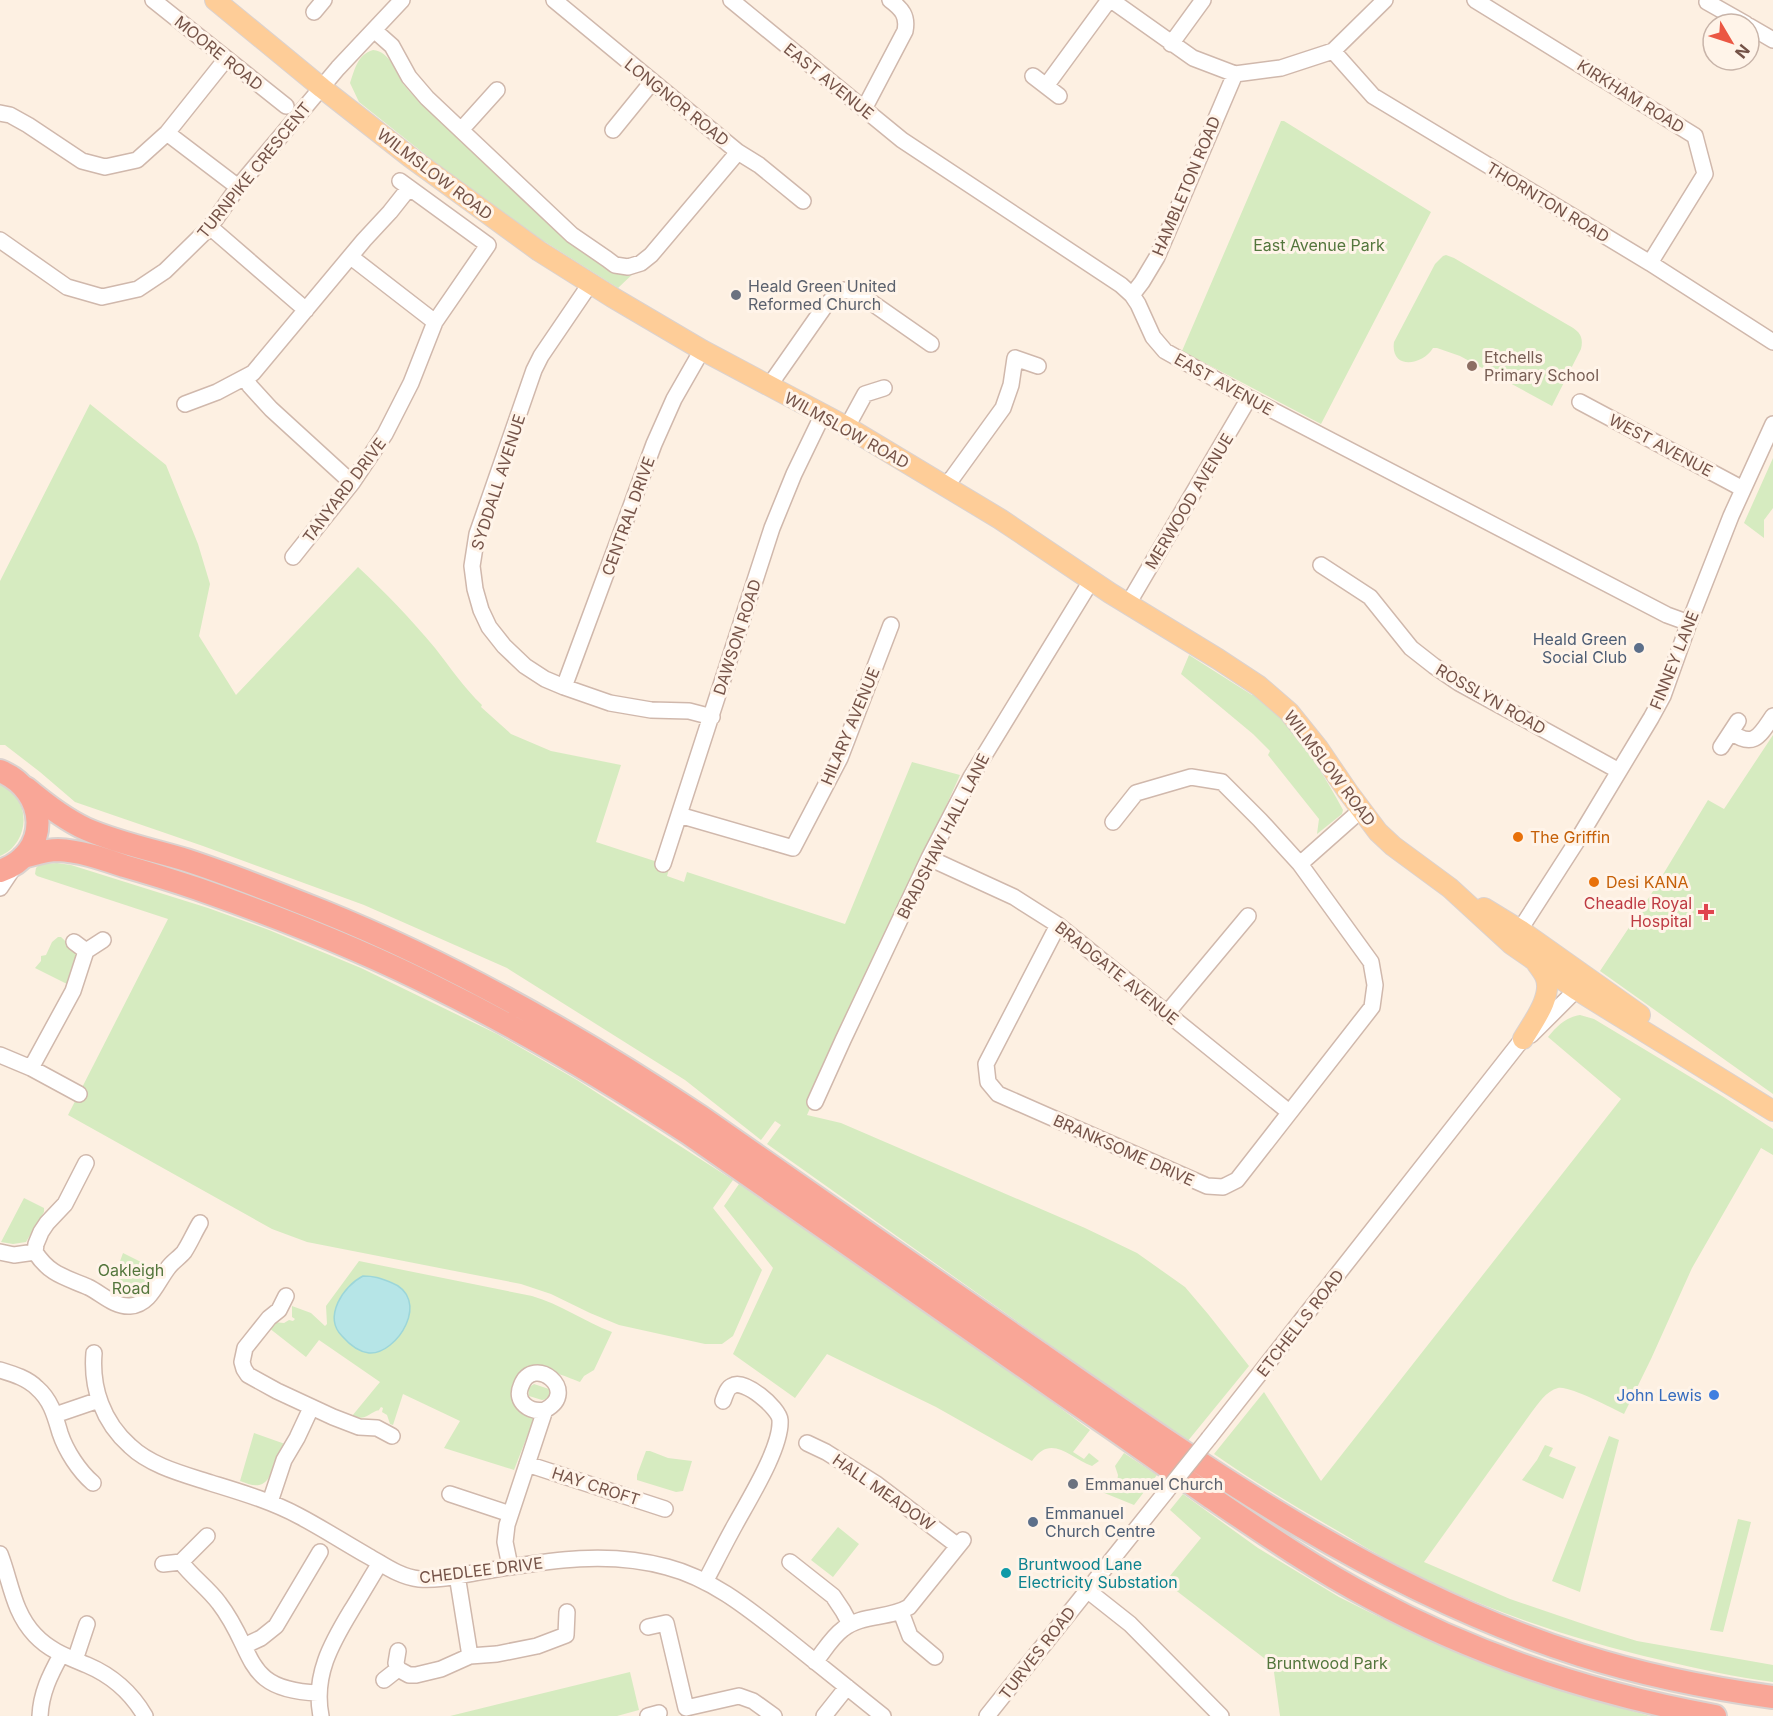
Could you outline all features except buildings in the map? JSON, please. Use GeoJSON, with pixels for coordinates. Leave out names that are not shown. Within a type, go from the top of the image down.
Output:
{"type":"FeatureCollection","features":[{"type":"Feature","properties":{"kind":"highway"},"geometry":{"type":"LineString","coordinates":[[0,771],[11,775],[46,805],[85,829],[186,861],[333,915],[454,970],[553,1024],[643,1079],[701,1118],[1216,1475],[1370,1565],[1505,1628],[1581,1655],[1669,1678],[1773,1697]]}},
{"type":"Feature","properties":{"kind":"highway"},"geometry":{"type":"LineString","coordinates":[[14,863],[32,844],[37,821],[33,800],[26,788]]}},
{"type":"Feature","properties":{"kind":"highway"},"geometry":{"type":"LineString","coordinates":[[14,863],[44,851],[69,851],[108,860],[264,913],[310,931],[441,990],[575,1063],[688,1133],[1156,1460],[1336,1579],[1412,1619],[1529,1667],[1635,1699],[1715,1716]]}},
{"type":"Feature","properties":{"kind":"main road","name":"WILMSLOW ROAD"},"geometry":{"type":"LineString","coordinates":[[216,0],[410,157],[514,233],[590,284],[702,350],[847,427],[1000,519],[1091,581],[1259,686],[1280,703],[1318,748],[1361,810],[1378,832],[1393,846],[1515,937],[1773,1111]]}},
{"type":"Feature","properties":{"kind":"main road","name":"WILMSLOW ROAD"},"geometry":{"type":"LineString","coordinates":[[1515,937],[1537,964],[1576,979]]}},
{"type":"Feature","properties":{"kind":"main road"},"geometry":{"type":"LineString","coordinates":[[1517,1046],[1544,1003],[1546,978],[1537,964]]}},
{"type":"Feature","properties":{"kind":"street","name":"MOORE ROAD"},"geometry":{"type":"LineString","coordinates":[[153,0],[286,106]]}},
{"type":"Feature","properties":{"kind":"street","name":"TURNPIKE CRESCENT"},"geometry":{"type":"LineString","coordinates":[[0,240],[67,287],[102,297],[138,289],[165,271],[210,226],[237,187],[402,0]]}},
{"type":"Feature","properties":{"kind":"street","name":"LONGNOR ROAD"},"geometry":{"type":"LineString","coordinates":[[554,0],[738,152],[759,165],[803,201]]}},
{"type":"Feature","properties":{"kind":"street","name":"EAST AVENUE"},"geometry":{"type":"LineString","coordinates":[[731,0],[902,140],[1121,285],[1143,312],[1153,337],[1165,351],[1249,398],[1667,615],[1689,623]]}},
{"type":"Feature","properties":{"kind":"street"},"geometry":{"type":"LineString","coordinates":[[864,109],[905,31],[904,14],[890,0]]}},
{"type":"Feature","properties":{"kind":"street"},"geometry":{"type":"LineString","coordinates":[[1046,86],[1110,0],[1171,44],[1205,64],[1234,74],[1281,68],[1333,51],[1385,0]]}},
{"type":"Feature","properties":{"kind":"street"},"geometry":{"type":"LineString","coordinates":[[1171,44],[1203,0]]}},
{"type":"Feature","properties":{"kind":"street","name":"KIRKHAM ROAD"},"geometry":{"type":"LineString","coordinates":[[1475,0],[1695,136],[1705,174],[1650,263]]}},
{"type":"Feature","properties":{"kind":"street"},"geometry":{"type":"LineString","coordinates":[[1707,2],[1725,12]]}},
{"type":"Feature","properties":{"kind":"street"},"geometry":{"type":"LineString","coordinates":[[374,30],[392,46],[415,86],[572,235],[615,265],[628,267],[640,263],[651,255],[738,152]]}},
{"type":"Feature","properties":{"kind":"street","name":"THORNTON ROAD"},"geometry":{"type":"LineString","coordinates":[[1333,51],[1373,96],[1650,263],[1773,342]]}},
{"type":"Feature","properties":{"kind":"street"},"geometry":{"type":"LineString","coordinates":[[0,113],[10,115],[82,162],[105,166],[137,160],[166,133],[226,59]]}},
{"type":"Feature","properties":{"kind":"street","name":"HAMBLETON ROAD"},"geometry":{"type":"LineString","coordinates":[[1132,296],[1157,257],[1234,74]]}},
{"type":"Feature","properties":{"kind":"street"},"geometry":{"type":"LineString","coordinates":[[1033,76],[1059,96]]}},
{"type":"Feature","properties":{"kind":"street"},"geometry":{"type":"LineString","coordinates":[[613,130],[652,82]]}},
{"type":"Feature","properties":{"kind":"street"},"geometry":{"type":"LineString","coordinates":[[461,130],[497,90]]}},
{"type":"Feature","properties":{"kind":"street"},"geometry":{"type":"LineString","coordinates":[[166,133],[237,187]]}},
{"type":"Feature","properties":{"kind":"street","name":"TANYARD DRIVE"},"geometry":{"type":"LineString","coordinates":[[293,557],[352,483],[385,435],[411,383],[435,322],[488,245],[404,185],[390,212],[351,257]]}},
{"type":"Feature","properties":{"kind":"street"},"geometry":{"type":"LineString","coordinates":[[210,226],[306,310]]}},
{"type":"Feature","properties":{"kind":"street"},"geometry":{"type":"LineString","coordinates":[[185,404],[216,392],[253,373],[351,257],[435,322]]}},
{"type":"Feature","properties":{"kind":"street","name":"SYDDALL AVENUE"},"geometry":{"type":"LineString","coordinates":[[590,284],[534,370],[477,534],[472,566],[475,589],[489,627],[504,646],[525,666],[545,679],[610,703],[651,710],[689,711],[712,717]]}},
{"type":"Feature","properties":{"kind":"street"},"geometry":{"type":"LineString","coordinates":[[769,386],[825,306],[842,290],[855,291],[931,344]]}},
{"type":"Feature","properties":{"kind":"street","name":"CENTRAL DRIVE"},"geometry":{"type":"LineString","coordinates":[[564,687],[654,444],[674,399],[702,350]]}},
{"type":"Feature","properties":{"kind":"street"},"geometry":{"type":"LineString","coordinates":[[944,486],[1003,408],[1011,385],[1016,358],[1038,366]]}},
{"type":"Feature","properties":{"kind":"street"},"geometry":{"type":"LineString","coordinates":[[245,377],[271,409],[352,483]]}},
{"type":"Feature","properties":{"kind":"street"},"geometry":{"type":"LineString","coordinates":[[847,427],[860,388],[884,388]]}},
{"type":"Feature","properties":{"kind":"street","name":"MERWOOD AVENUE"},"geometry":{"type":"LineString","coordinates":[[1128,604],[1249,398]]}},
{"type":"Feature","properties":{"kind":"street","name":"WEST AVENUE"},"geometry":{"type":"LineString","coordinates":[[1580,402],[1743,489]]}},
{"type":"Feature","properties":{"kind":"street","name":"DAWSON ROAD"},"geometry":{"type":"LineString","coordinates":[[663,864],[772,528],[794,474],[823,414]]}},
{"type":"Feature","properties":{"kind":"street","name":"FINNEY LANE"},"geometry":{"type":"LineString","coordinates":[[1515,937],[1577,841],[1662,696],[1743,489],[1773,424]]}},
{"type":"Feature","properties":{"kind":"street","name":"ROSSLYN ROAD"},"geometry":{"type":"LineString","coordinates":[[1321,565],[1370,597],[1411,648],[1434,666],[1459,683],[1619,771]]}},
{"type":"Feature","properties":{"kind":"street","name":"BRADSHAW HALL LANE"},"geometry":{"type":"LineString","coordinates":[[815,1102],[929,858],[971,777],[1091,581]]}},
{"type":"Feature","properties":{"kind":"street","name":"HILARY AVENUE"},"geometry":{"type":"LineString","coordinates":[[679,815],[793,848],[840,758],[891,625]]}},
{"type":"Feature","properties":{"kind":"street"},"geometry":{"type":"LineString","coordinates":[[1721,747],[1734,726],[1740,738],[1750,740],[1758,737],[1773,716]]}},
{"type":"Feature","properties":{"kind":"street","name":"BRANKSOME DRIVE"},"geometry":{"type":"LineString","coordinates":[[1058,925],[986,1064],[988,1083],[998,1094],[1207,1186],[1223,1187],[1237,1180],[1372,1007],[1375,985],[1371,962],[1300,864],[1222,782],[1191,777],[1136,793],[1113,822]]}},
{"type":"Feature","properties":{"kind":"street"},"geometry":{"type":"LineString","coordinates":[[1300,864],[1361,810]]}},
{"type":"Feature","properties":{"kind":"street","name":"BRADGATE AVENUE"},"geometry":{"type":"LineString","coordinates":[[929,858],[1014,897],[1058,925],[1289,1112]]}},
{"type":"Feature","properties":{"kind":"street"},"geometry":{"type":"LineString","coordinates":[[0,888],[14,863]]}},
{"type":"Feature","properties":{"kind":"street"},"geometry":{"type":"LineString","coordinates":[[1167,1013],[1248,916]]}},
{"type":"Feature","properties":{"kind":"street"},"geometry":{"type":"LineString","coordinates":[[31,1068],[73,991],[80,946],[103,940]]}},
{"type":"Feature","properties":{"kind":"street","name":"ETCHELLS ROAD"},"geometry":{"type":"LineString","coordinates":[[1087,1590],[1517,1046],[1576,979]]}},
{"type":"Feature","properties":{"kind":"street"},"geometry":{"type":"LineString","coordinates":[[0,1055],[31,1068],[79,1094]]}},
{"type":"Feature","properties":{"kind":"street"},"geometry":{"type":"LineString","coordinates":[[84,1174],[65,1204],[41,1232],[35,1252],[55,1274],[92,1289],[112,1302],[129,1306],[139,1304],[149,1296],[168,1267],[186,1248],[186,1237],[200,1223]]}},
{"type":"Feature","properties":{"kind":"street"},"geometry":{"type":"LineString","coordinates":[[0,1252],[14,1255],[35,1252]]}},
{"type":"Feature","properties":{"kind":"street"},"geometry":{"type":"LineString","coordinates":[[286,1296],[279,1310],[269,1318],[245,1348],[242,1362],[244,1369],[254,1379],[311,1408],[359,1427],[377,1428],[392,1436]]}},
{"type":"Feature","properties":{"kind":"street","name":"CHEDLEE DRIVE"},"geometry":{"type":"LineString","coordinates":[[94,1353],[93,1378],[108,1420],[131,1448],[149,1460],[183,1474],[270,1502],[298,1515],[404,1576],[430,1579],[574,1558],[625,1559],[667,1567],[705,1582],[741,1604],[883,1716]]}},
{"type":"Feature","properties":{"kind":"street"},"geometry":{"type":"LineString","coordinates":[[0,1370],[19,1376],[33,1384],[46,1398],[55,1415],[65,1444],[78,1465],[95,1485]]}},
{"type":"Feature","properties":{"kind":"street"},"geometry":{"type":"LineString","coordinates":[[705,1582],[762,1475],[774,1447],[780,1423],[778,1413],[768,1403],[757,1393],[739,1384],[729,1388],[723,1401]]}},
{"type":"Feature","properties":{"kind":"street"},"geometry":{"type":"LineString","coordinates":[[55,1415],[99,1400]]}},
{"type":"Feature","properties":{"kind":"street"},"geometry":{"type":"LineString","coordinates":[[270,1502],[284,1460],[311,1408]]}},
{"type":"Feature","properties":{"kind":"street"},"geometry":{"type":"LineString","coordinates":[[510,1566],[505,1533],[545,1410]]}},
{"type":"Feature","properties":{"kind":"street","name":"HALL MEADOW"},"geometry":{"type":"LineString","coordinates":[[807,1443],[826,1452],[875,1483],[961,1543],[916,1600],[901,1612]]}},
{"type":"Feature","properties":{"kind":"street","name":"HAY CROFT"},"geometry":{"type":"LineString","coordinates":[[527,1464],[664,1509]]}},
{"type":"Feature","properties":{"kind":"street"},"geometry":{"type":"LineString","coordinates":[[450,1494],[510,1514]]}},
{"type":"Feature","properties":{"kind":"street"},"geometry":{"type":"LineString","coordinates":[[163,1564],[181,1562],[207,1536]]}},
{"type":"Feature","properties":{"kind":"street"},"geometry":{"type":"LineString","coordinates":[[244,1646],[261,1638],[276,1626],[320,1553]]}},
{"type":"Feature","properties":{"kind":"street"},"geometry":{"type":"LineString","coordinates":[[0,1554],[15,1606],[34,1634],[68,1657],[102,1672],[121,1684],[145,1716]]}},
{"type":"Feature","properties":{"kind":"street"},"geometry":{"type":"LineString","coordinates":[[181,1562],[219,1603],[256,1670],[272,1684],[291,1691],[318,1693]]}},
{"type":"Feature","properties":{"kind":"street"},"geometry":{"type":"LineString","coordinates":[[321,1716],[318,1693],[328,1650],[380,1563]]}},
{"type":"Feature","properties":{"kind":"street"},"geometry":{"type":"LineString","coordinates":[[790,1563],[833,1596],[850,1624]]}},
{"type":"Feature","properties":{"kind":"street"},"geometry":{"type":"LineString","coordinates":[[457,1575],[470,1656]]}},
{"type":"Feature","properties":{"kind":"street"},"geometry":{"type":"LineString","coordinates":[[1087,1590],[1130,1624],[1221,1716]]}},
{"type":"Feature","properties":{"kind":"street","name":"TURVES ROAD"},"geometry":{"type":"LineString","coordinates":[[987,1716],[1087,1590]]}},
{"type":"Feature","properties":{"kind":"street"},"geometry":{"type":"LineString","coordinates":[[398,1651],[396,1662],[398,1669],[409,1675],[416,1675],[441,1669],[470,1656],[569,1641],[567,1612]]}},
{"type":"Feature","properties":{"kind":"street"},"geometry":{"type":"LineString","coordinates":[[815,1662],[839,1633],[850,1624],[901,1612],[910,1636],[935,1657]]}},
{"type":"Feature","properties":{"kind":"street"},"geometry":{"type":"LineString","coordinates":[[648,1627],[666,1623],[686,1708],[739,1696],[753,1701],[774,1716]]}},
{"type":"Feature","properties":{"kind":"street"},"geometry":{"type":"LineString","coordinates":[[40,1716],[45,1687],[68,1657],[87,1624]]}},
{"type":"Feature","properties":{"kind":"street"},"geometry":{"type":"LineString","coordinates":[[384,1680],[398,1669]]}},
{"type":"Feature","properties":{"kind":"street"},"geometry":{"type":"LineString","coordinates":[[824,1716],[847,1687]]}},
{"type":"Feature","properties":{"kind":"green space"},"geometry":{"type":"Polygon","coordinates":[[[373,50],[384,54],[392,63],[404,85],[415,97],[573,244],[639,268],[618,288],[542,240],[451,175],[359,102],[350,83],[360,59],[373,50]]]}},
{"type":"Feature","properties":{"kind":"green space","name":"East Avenue Park"},"geometry":{"type":"Polygon","coordinates":[[[1281,121],[1431,212],[1321,424],[1182,351],[1281,121]]]}},
{"type":"Feature","properties":{"kind":"green space"},"geometry":{"type":"Polygon","coordinates":[[[1446,255],[1572,327],[1580,334],[1581,349],[1552,406],[1460,356],[1437,348],[1433,348],[1422,359],[1415,361],[1402,361],[1397,357],[1394,342],[1435,264],[1446,255]]]}},
{"type":"Feature","properties":{"kind":"green space"},"geometry":{"type":"Polygon","coordinates":[[[90,404],[166,465],[198,544],[210,584],[199,636],[236,695],[358,567],[417,627],[482,705],[481,707],[511,734],[551,751],[621,765],[596,842],[670,866],[667,876],[684,882],[687,872],[845,924],[912,762],[960,775],[807,1115],[841,1123],[1085,1228],[1137,1253],[1185,1287],[1249,1366],[1187,1442],[767,1144],[781,1125],[775,1121],[761,1140],[685,1080],[507,968],[364,905],[75,802],[5,745],[0,745],[0,581],[90,404]]]}},
{"type":"Feature","properties":{"kind":"green space"},"geometry":{"type":"Polygon","coordinates":[[[1773,458],[1773,508],[1764,520],[1764,538],[1744,523],[1773,458]]]}},
{"type":"Feature","properties":{"kind":"green space"},"geometry":{"type":"Polygon","coordinates":[[[1189,655],[1252,695],[1255,694],[1282,719],[1325,778],[1343,810],[1342,814],[1317,834],[1319,819],[1268,755],[1270,751],[1181,674],[1189,655]]]}},
{"type":"Feature","properties":{"kind":"green space","name":"Cheadle Royal Hospital"},"geometry":{"type":"Polygon","coordinates":[[[1773,735],[1773,1094],[1600,971],[1650,896],[1708,800],[1724,809],[1773,735]]]}},
{"type":"Feature","properties":{"kind":"green space"},"geometry":{"type":"Polygon","coordinates":[[[0,784],[18,799],[22,807],[23,823],[19,839],[8,852],[0,856],[0,784]]]}},
{"type":"Feature","properties":{"kind":"green space"},"geometry":{"type":"Polygon","coordinates":[[[40,864],[71,865],[208,908],[361,968],[497,1034],[577,1080],[733,1180],[713,1208],[762,1270],[733,1336],[722,1344],[705,1344],[619,1325],[551,1294],[521,1284],[307,1242],[272,1229],[68,1115],[168,919],[35,874],[40,864]]]}},
{"type":"Feature","properties":{"kind":"green space"},"geometry":{"type":"Polygon","coordinates":[[[61,937],[78,953],[69,985],[35,968],[41,961],[41,956],[46,955],[52,942],[61,937]]]}},
{"type":"Feature","properties":{"kind":"green space"},"geometry":{"type":"Polygon","coordinates":[[[1580,1015],[1594,1019],[1773,1129],[1773,1155],[1761,1148],[1692,1268],[1624,1414],[1571,1390],[1558,1388],[1550,1392],[1531,1413],[1424,1562],[1510,1599],[1637,1641],[1773,1665],[1773,1682],[1703,1670],[1606,1646],[1525,1621],[1472,1600],[1418,1576],[1378,1554],[1275,1494],[1214,1454],[1264,1392],[1321,1481],[1621,1099],[1548,1037],[1562,1023],[1580,1015]]]}},
{"type":"Feature","properties":{"kind":"green space"},"geometry":{"type":"Polygon","coordinates":[[[739,1184],[1007,1369],[1090,1430],[1073,1452],[1084,1459],[1089,1453],[1099,1461],[1092,1466],[1054,1448],[1039,1453],[1032,1461],[936,1407],[827,1354],[795,1398],[733,1354],[773,1268],[724,1206],[739,1184]]]}},
{"type":"Feature","properties":{"kind":"green space"},"geometry":{"type":"Polygon","coordinates":[[[24,1198],[44,1208],[44,1212],[26,1242],[13,1244],[1,1242],[24,1198]]]}},
{"type":"Feature","properties":{"kind":"green space","name":"Oakleigh Road"},"geometry":{"type":"Polygon","coordinates":[[[123,1253],[155,1269],[143,1289],[129,1297],[122,1298],[110,1289],[123,1253]]]}},
{"type":"Feature","properties":{"kind":"green space"},"geometry":{"type":"Polygon","coordinates":[[[359,1261],[532,1296],[612,1332],[594,1370],[584,1376],[580,1382],[537,1368],[525,1369],[518,1376],[535,1416],[514,1470],[444,1448],[460,1421],[403,1394],[393,1425],[390,1424],[387,1415],[382,1412],[381,1407],[378,1411],[364,1417],[352,1416],[380,1382],[319,1340],[306,1357],[269,1328],[274,1322],[293,1321],[295,1319],[292,1317],[292,1306],[311,1313],[325,1326],[327,1324],[326,1306],[359,1261]]]}},
{"type":"Feature","properties":{"kind":"green space"},"geometry":{"type":"Polygon","coordinates":[[[534,1384],[549,1389],[550,1395],[547,1399],[542,1400],[529,1396],[528,1388],[534,1384]]]}},
{"type":"Feature","properties":{"kind":"green space"},"geometry":{"type":"Polygon","coordinates":[[[254,1433],[285,1444],[268,1479],[259,1485],[240,1481],[254,1433]]]}},
{"type":"Feature","properties":{"kind":"green space"},"geometry":{"type":"Polygon","coordinates":[[[1609,1436],[1619,1440],[1580,1592],[1552,1581],[1609,1436]]]}},
{"type":"Feature","properties":{"kind":"green space"},"geometry":{"type":"Polygon","coordinates":[[[1545,1445],[1553,1448],[1549,1456],[1576,1467],[1563,1499],[1522,1480],[1545,1445]]]}},
{"type":"Feature","properties":{"kind":"green space"},"geometry":{"type":"Polygon","coordinates":[[[646,1451],[668,1458],[692,1461],[683,1491],[676,1492],[637,1480],[646,1451]]]}},
{"type":"Feature","properties":{"kind":"green space"},"geometry":{"type":"Polygon","coordinates":[[[1124,1453],[1157,1475],[1134,1505],[1102,1492],[1103,1488],[1112,1488],[1117,1483],[1118,1475],[1115,1466],[1124,1453]]]}},
{"type":"Feature","properties":{"kind":"green space","name":"Bruntwood Park"},"geometry":{"type":"Polygon","coordinates":[[[1183,1494],[1258,1548],[1339,1597],[1373,1614],[1445,1647],[1533,1682],[1650,1716],[1280,1716],[1273,1665],[1165,1582],[1201,1538],[1170,1510],[1183,1494]]]}},
{"type":"Feature","properties":{"kind":"green space"},"geometry":{"type":"Polygon","coordinates":[[[1738,1519],[1751,1522],[1723,1632],[1710,1630],[1738,1519]]]}},
{"type":"Feature","properties":{"kind":"green space"},"geometry":{"type":"Polygon","coordinates":[[[838,1527],[859,1544],[833,1577],[811,1560],[838,1527]]]}},
{"type":"Feature","properties":{"kind":"green space"},"geometry":{"type":"Polygon","coordinates":[[[630,1672],[639,1710],[617,1716],[450,1716],[630,1672]]]}},
{"type":"Feature","properties":{"kind":"water"},"geometry":{"type":"Polygon","coordinates":[[[363,1276],[390,1282],[403,1290],[409,1300],[410,1312],[399,1336],[390,1345],[380,1351],[369,1353],[348,1342],[342,1336],[334,1320],[335,1311],[343,1294],[363,1276]]]}},
{"type":"Feature","properties":{"kind":"place","name":"Heald Green United Reformed Church"},"geometry":{"type":"Point","coordinates":[736,295]}},
{"type":"Feature","properties":{"kind":"place","name":"Etchells Primary School"},"geometry":{"type":"Point","coordinates":[1472,366]}},
{"type":"Feature","properties":{"kind":"place","name":"Heald Green Social Club"},"geometry":{"type":"Point","coordinates":[1639,648]}},
{"type":"Feature","properties":{"kind":"place","name":"The Griffin"},"geometry":{"type":"Point","coordinates":[1518,837]}},
{"type":"Feature","properties":{"kind":"place","name":"Desi KANA"},"geometry":{"type":"Point","coordinates":[1594,882]}},
{"type":"Feature","properties":{"kind":"place","name":"Cheadle Royal Hospital"},"geometry":{"type":"Point","coordinates":[1706,912]}},
{"type":"Feature","properties":{"kind":"place","name":"John Lewis"},"geometry":{"type":"Point","coordinates":[1714,1395]}},
{"type":"Feature","properties":{"kind":"place","name":"Emmanuel Church"},"geometry":{"type":"Point","coordinates":[1073,1484]}},
{"type":"Feature","properties":{"kind":"place","name":"Emmanuel Church Centre"},"geometry":{"type":"Point","coordinates":[1033,1522]}},
{"type":"Feature","properties":{"kind":"place","name":"Bruntwood Lane Electricity Substation"},"geometry":{"type":"Point","coordinates":[1006,1573]}}]}
